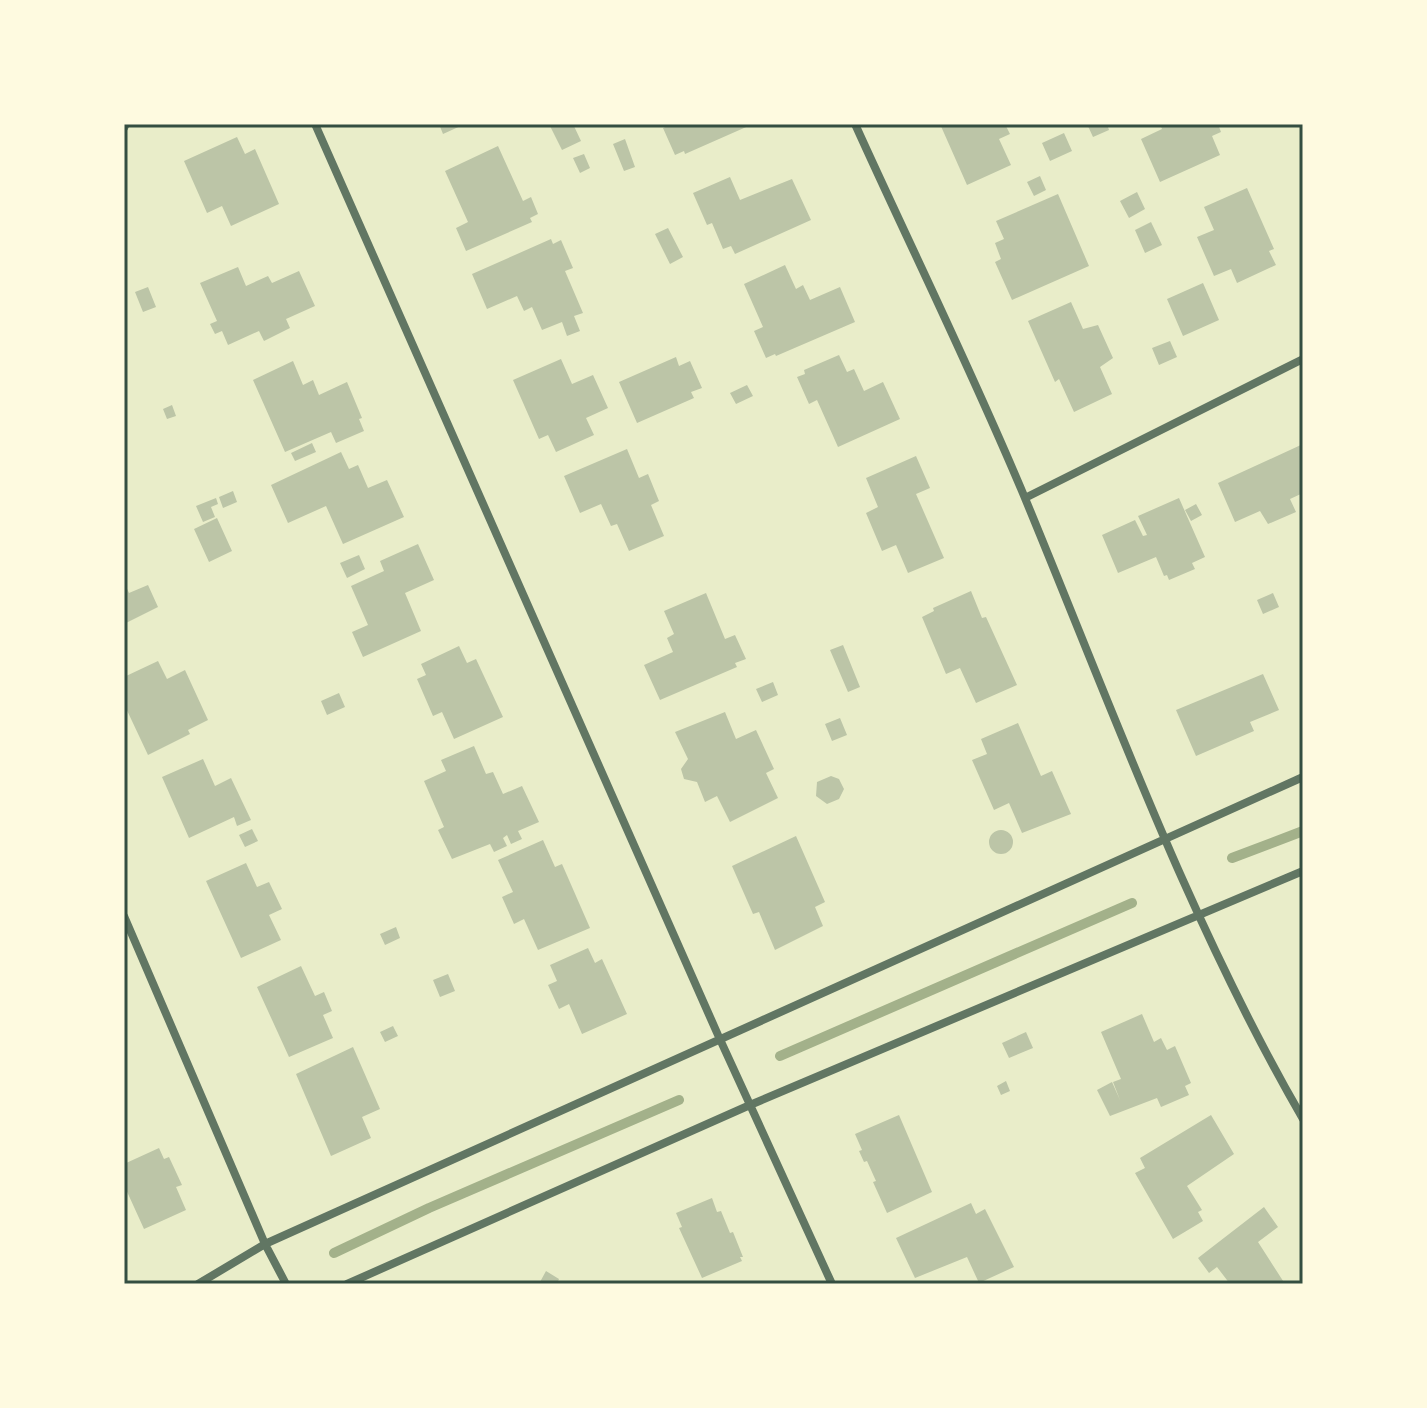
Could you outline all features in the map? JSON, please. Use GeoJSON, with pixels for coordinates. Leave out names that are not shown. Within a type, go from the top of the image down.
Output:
{"type":"FeatureCollection","features":[{"type":"Feature","properties":{"kind":"street"},"geometry":{"type":"LineString","coordinates":[[315,124],[832,1284]]}},
{"type":"Feature","properties":{"kind":"street"},"geometry":{"type":"LineString","coordinates":[[855,124],[1025,498],[1198,917],[1259,1044],[1303,1119]]}},
{"type":"Feature","properties":{"kind":"street"},"geometry":{"type":"LineString","coordinates":[[1025,498],[1303,359]]}},
{"type":"Feature","properties":{"kind":"street"},"geometry":{"type":"LineString","coordinates":[[198,1284],[265,1244],[1303,777]]}},
{"type":"Feature","properties":{"kind":"street"},"geometry":{"type":"LineString","coordinates":[[347,1284],[750,1105],[1303,871]]}},
{"type":"Feature","properties":{"kind":"street"},"geometry":{"type":"LineString","coordinates":[[124,916],[265,1244],[286,1284]]}},
{"type":"Feature","properties":{"kind":"building"},"geometry":{"type":"Polygon","coordinates":[[[439,124],[465,124],[443,134],[439,124]]]}},
{"type":"Feature","properties":{"kind":"building"},"geometry":{"type":"Polygon","coordinates":[[[549,124],[573,124],[581,141],[562,150],[549,124]]]}},
{"type":"Feature","properties":{"kind":"building"},"geometry":{"type":"Polygon","coordinates":[[[672,124],[753,124],[685,154],[684,151],[675,155],[663,128],[672,124]]]}},
{"type":"Feature","properties":{"kind":"building"},"geometry":{"type":"Polygon","coordinates":[[[940,124],[1005,124],[1010,134],[999,139],[1011,165],[967,185],[940,124]]]}},
{"type":"Feature","properties":{"kind":"building"},"geometry":{"type":"Polygon","coordinates":[[[1087,124],[1107,124],[1109,130],[1093,137],[1087,124]]]}},
{"type":"Feature","properties":{"kind":"building"},"geometry":{"type":"Polygon","coordinates":[[[1160,124],[1218,124],[1221,132],[1212,136],[1220,155],[1160,182],[1141,139],[1162,129],[1160,124]]]}},
{"type":"Feature","properties":{"kind":"building"},"geometry":{"type":"Polygon","coordinates":[[[1064,133],[1072,151],[1050,161],[1042,143],[1064,133]]]}},
{"type":"Feature","properties":{"kind":"building"},"geometry":{"type":"Polygon","coordinates":[[[237,137],[245,154],[255,149],[279,204],[231,226],[222,206],[207,213],[184,161],[237,137]]]}},
{"type":"Feature","properties":{"kind":"building"},"geometry":{"type":"Polygon","coordinates":[[[625,139],[635,167],[624,171],[613,144],[625,139]]]}},
{"type":"Feature","properties":{"kind":"building"},"geometry":{"type":"Polygon","coordinates":[[[498,146],[523,201],[531,197],[538,214],[530,218],[532,222],[466,251],[456,228],[468,222],[445,171],[498,146]]]}},
{"type":"Feature","properties":{"kind":"building"},"geometry":{"type":"Polygon","coordinates":[[[584,154],[590,168],[580,173],[573,158],[584,154]]]}},
{"type":"Feature","properties":{"kind":"building"},"geometry":{"type":"Polygon","coordinates":[[[1040,176],[1046,190],[1034,196],[1027,182],[1040,176]]]}},
{"type":"Feature","properties":{"kind":"building"},"geometry":{"type":"Polygon","coordinates":[[[730,177],[740,200],[792,179],[811,220],[735,254],[731,246],[723,249],[712,223],[707,225],[693,193],[730,177]]]}},
{"type":"Feature","properties":{"kind":"building"},"geometry":{"type":"Polygon","coordinates":[[[1247,188],[1274,249],[1269,251],[1276,265],[1237,283],[1231,269],[1214,276],[1197,237],[1214,230],[1204,207],[1247,188]]]}},
{"type":"Feature","properties":{"kind":"building"},"geometry":{"type":"Polygon","coordinates":[[[1137,192],[1145,209],[1129,218],[1120,201],[1137,192]]]}},
{"type":"Feature","properties":{"kind":"building"},"geometry":{"type":"Polygon","coordinates":[[[1058,194],[1089,266],[1012,300],[995,262],[1001,259],[995,243],[1004,239],[996,221],[1058,194]]]}},
{"type":"Feature","properties":{"kind":"building"},"geometry":{"type":"Polygon","coordinates":[[[1151,222],[1162,245],[1145,253],[1135,230],[1151,222]]]}},
{"type":"Feature","properties":{"kind":"building"},"geometry":{"type":"Polygon","coordinates":[[[668,228],[683,257],[670,264],[655,234],[668,228]]]}},
{"type":"Feature","properties":{"kind":"building"},"geometry":{"type":"Polygon","coordinates":[[[551,239],[553,244],[561,240],[573,268],[565,271],[583,313],[574,316],[580,331],[567,336],[562,322],[542,330],[532,307],[524,311],[517,296],[487,309],[472,274],[551,239]]]}},
{"type":"Feature","properties":{"kind":"building"},"geometry":{"type":"Polygon","coordinates":[[[785,265],[796,289],[803,285],[810,300],[840,287],[855,322],[766,358],[754,331],[763,327],[744,284],[785,265]]]}},
{"type":"Feature","properties":{"kind":"building"},"geometry":{"type":"Polygon","coordinates":[[[238,267],[246,286],[268,276],[272,283],[299,271],[315,306],[286,319],[290,328],[264,341],[259,331],[228,345],[222,331],[215,334],[210,324],[217,321],[200,283],[238,267]]]}},
{"type":"Feature","properties":{"kind":"building"},"geometry":{"type":"Polygon","coordinates":[[[1203,283],[1219,320],[1183,336],[1167,299],[1203,283]]]}},
{"type":"Feature","properties":{"kind":"building"},"geometry":{"type":"Polygon","coordinates":[[[148,287],[156,307],[143,312],[135,292],[148,287]]]}},
{"type":"Feature","properties":{"kind":"building"},"geometry":{"type":"Polygon","coordinates":[[[1071,302],[1083,329],[1098,325],[1113,358],[1100,367],[1112,394],[1074,412],[1059,379],[1055,382],[1028,321],[1071,302]]]}},
{"type":"Feature","properties":{"kind":"building"},"geometry":{"type":"Polygon","coordinates":[[[1170,341],[1177,357],[1159,365],[1152,348],[1170,341]]]}},
{"type":"Feature","properties":{"kind":"building"},"geometry":{"type":"Polygon","coordinates":[[[839,355],[847,372],[854,369],[864,391],[883,382],[900,419],[838,447],[817,400],[809,404],[797,377],[805,374],[804,370],[839,355]]]}},
{"type":"Feature","properties":{"kind":"building"},"geometry":{"type":"Polygon","coordinates":[[[676,357],[679,366],[690,361],[702,388],[691,392],[694,398],[637,423],[619,382],[676,357]]]}},
{"type":"Feature","properties":{"kind":"building"},"geometry":{"type":"Polygon","coordinates":[[[561,359],[572,384],[593,375],[608,408],[586,418],[594,435],[556,452],[548,435],[539,439],[513,380],[561,359]]]}},
{"type":"Feature","properties":{"kind":"building"},"geometry":{"type":"Polygon","coordinates":[[[293,361],[303,385],[313,380],[319,395],[347,382],[364,431],[336,443],[331,432],[285,452],[253,380],[293,361]]]}},
{"type":"Feature","properties":{"kind":"building"},"geometry":{"type":"Polygon","coordinates":[[[747,385],[753,396],[736,404],[730,393],[747,385]]]}},
{"type":"Feature","properties":{"kind":"building"},"geometry":{"type":"Polygon","coordinates":[[[172,405],[176,416],[167,419],[163,409],[172,405]]]}},
{"type":"Feature","properties":{"kind":"building"},"geometry":{"type":"Polygon","coordinates":[[[312,443],[316,452],[295,461],[291,453],[312,443]]]}},
{"type":"Feature","properties":{"kind":"building"},"geometry":{"type":"Polygon","coordinates":[[[1303,444],[1303,493],[1290,499],[1296,512],[1268,524],[1260,511],[1235,522],[1218,483],[1303,444]]]}},
{"type":"Feature","properties":{"kind":"building"},"geometry":{"type":"Polygon","coordinates":[[[627,449],[639,478],[648,474],[659,501],[651,505],[664,536],[629,551],[617,524],[611,526],[601,504],[580,513],[564,476],[627,449]]]}},
{"type":"Feature","properties":{"kind":"building"},"geometry":{"type":"Polygon","coordinates":[[[341,452],[349,469],[358,465],[368,488],[387,480],[404,517],[343,544],[326,506],[288,523],[271,485],[341,452]]]}},
{"type":"Feature","properties":{"kind":"building"},"geometry":{"type":"Polygon","coordinates":[[[916,456],[930,488],[916,494],[944,558],[908,573],[896,545],[882,551],[866,513],[878,507],[866,478],[916,456]]]}},
{"type":"Feature","properties":{"kind":"building"},"geometry":{"type":"Polygon","coordinates":[[[233,491],[237,502],[223,508],[219,497],[233,491]]]}},
{"type":"Feature","properties":{"kind":"building"},"geometry":{"type":"Polygon","coordinates":[[[216,498],[218,504],[211,507],[215,517],[203,522],[196,506],[216,498]]]}},
{"type":"Feature","properties":{"kind":"building"},"geometry":{"type":"Polygon","coordinates":[[[1179,498],[1205,557],[1192,563],[1195,569],[1169,580],[1156,557],[1118,573],[1102,535],[1135,520],[1143,536],[1147,535],[1138,516],[1179,498]]]}},
{"type":"Feature","properties":{"kind":"building"},"geometry":{"type":"Polygon","coordinates":[[[1196,504],[1202,515],[1191,521],[1185,510],[1196,504]]]}},
{"type":"Feature","properties":{"kind":"building"},"geometry":{"type":"Polygon","coordinates":[[[217,518],[232,551],[209,562],[194,529],[217,518]]]}},
{"type":"Feature","properties":{"kind":"building"},"geometry":{"type":"Polygon","coordinates":[[[418,544],[434,580],[405,593],[421,631],[363,657],[352,632],[368,625],[351,586],[384,571],[380,561],[418,544]]]}},
{"type":"Feature","properties":{"kind":"building"},"geometry":{"type":"Polygon","coordinates":[[[359,555],[365,569],[347,578],[340,563],[359,555]]]}},
{"type":"Feature","properties":{"kind":"building"},"geometry":{"type":"Polygon","coordinates":[[[124,582],[129,593],[148,585],[158,607],[124,624],[124,582]]]}},
{"type":"Feature","properties":{"kind":"building"},"geometry":{"type":"Polygon","coordinates":[[[971,591],[1017,685],[976,703],[960,668],[946,674],[922,617],[934,611],[933,608],[971,591]]]}},
{"type":"Feature","properties":{"kind":"building"},"geometry":{"type":"Polygon","coordinates":[[[706,593],[725,639],[735,635],[746,659],[735,663],[737,667],[660,700],[644,665],[673,652],[667,638],[674,634],[664,611],[706,593]]]}},
{"type":"Feature","properties":{"kind":"building"},"geometry":{"type":"Polygon","coordinates":[[[1273,593],[1279,607],[1263,614],[1257,600],[1273,593]]]}},
{"type":"Feature","properties":{"kind":"building"},"geometry":{"type":"Polygon","coordinates":[[[843,645],[860,687],[848,692],[830,650],[843,645]]]}},
{"type":"Feature","properties":{"kind":"building"},"geometry":{"type":"Polygon","coordinates":[[[459,646],[467,663],[476,659],[503,717],[454,739],[442,712],[433,716],[417,679],[426,675],[421,664],[459,646]]]}},
{"type":"Feature","properties":{"kind":"building"},"geometry":{"type":"Polygon","coordinates":[[[158,661],[167,679],[185,670],[208,720],[188,730],[190,734],[148,755],[124,704],[124,677],[158,661]]]}},
{"type":"Feature","properties":{"kind":"building"},"geometry":{"type":"Polygon","coordinates":[[[1263,674],[1279,710],[1250,722],[1254,731],[1196,756],[1176,710],[1263,674]]]}},
{"type":"Feature","properties":{"kind":"building"},"geometry":{"type":"Polygon","coordinates":[[[773,682],[778,695],[762,702],[756,689],[773,682]]]}},
{"type":"Feature","properties":{"kind":"building"},"geometry":{"type":"Polygon","coordinates":[[[339,693],[345,707],[327,715],[321,701],[339,693]]]}},
{"type":"Feature","properties":{"kind":"building"},"geometry":{"type":"Polygon","coordinates":[[[725,712],[736,739],[756,730],[774,769],[766,773],[778,798],[730,822],[717,796],[705,802],[697,782],[684,779],[681,769],[688,759],[675,732],[725,712]]]}},
{"type":"Feature","properties":{"kind":"building"},"geometry":{"type":"Polygon","coordinates":[[[840,718],[847,735],[832,741],[825,724],[840,718]]]}},
{"type":"Feature","properties":{"kind":"building"},"geometry":{"type":"Polygon","coordinates":[[[1018,723],[1041,776],[1052,771],[1071,814],[1022,833],[1009,803],[994,810],[972,760],[987,754],[981,739],[1018,723]]]}},
{"type":"Feature","properties":{"kind":"building"},"geometry":{"type":"Polygon","coordinates":[[[474,746],[486,774],[493,772],[503,794],[522,786],[539,822],[518,831],[522,839],[511,844],[507,835],[503,838],[507,846],[494,852],[490,844],[452,859],[438,830],[444,827],[424,781],[446,771],[441,760],[474,746]]]}},
{"type":"Feature","properties":{"kind":"building"},"geometry":{"type":"Polygon","coordinates":[[[203,759],[215,786],[231,778],[251,820],[237,826],[234,817],[189,838],[162,777],[203,759]]]}},
{"type":"Feature","properties":{"kind":"building"},"geometry":{"type":"Polygon","coordinates":[[[831,776],[839,779],[844,789],[839,799],[827,804],[816,796],[817,782],[831,776]]]}},
{"type":"Feature","properties":{"kind":"building"},"geometry":{"type":"Polygon","coordinates":[[[252,829],[258,841],[245,847],[239,835],[252,829]]]}},
{"type":"Feature","properties":{"kind":"building"},"geometry":{"type":"Polygon","coordinates":[[[1001,830],[1012,837],[1013,842],[1006,853],[1001,854],[990,847],[989,842],[996,831],[1001,830]]]}},
{"type":"Feature","properties":{"kind":"building"},"geometry":{"type":"Polygon","coordinates":[[[796,836],[825,902],[815,907],[823,926],[775,950],[759,912],[753,914],[732,866],[796,836]]]}},
{"type":"Feature","properties":{"kind":"building"},"geometry":{"type":"Polygon","coordinates":[[[543,840],[555,867],[562,864],[590,928],[538,950],[524,919],[514,924],[502,897],[513,892],[498,860],[543,840]]]}},
{"type":"Feature","properties":{"kind":"building"},"geometry":{"type":"Polygon","coordinates":[[[246,863],[257,887],[269,882],[282,909],[269,915],[281,940],[241,958],[206,881],[246,863]]]}},
{"type":"Feature","properties":{"kind":"building"},"geometry":{"type":"Polygon","coordinates":[[[396,927],[400,938],[385,945],[380,934],[396,927]]]}},
{"type":"Feature","properties":{"kind":"building"},"geometry":{"type":"Polygon","coordinates":[[[588,948],[595,963],[602,959],[627,1014],[582,1034],[569,1004],[559,1009],[548,985],[557,981],[550,965],[588,948]]]}},
{"type":"Feature","properties":{"kind":"building"},"geometry":{"type":"Polygon","coordinates":[[[301,966],[315,996],[324,992],[332,1011],[323,1015],[333,1038],[289,1057],[257,987],[301,966]]]}},
{"type":"Feature","properties":{"kind":"building"},"geometry":{"type":"Polygon","coordinates":[[[448,974],[455,991],[440,997],[433,980],[448,974]]]}},
{"type":"Feature","properties":{"kind":"building"},"geometry":{"type":"Polygon","coordinates":[[[1142,1014],[1154,1042],[1161,1038],[1167,1050],[1175,1046],[1191,1083],[1185,1086],[1189,1095],[1161,1107],[1157,1098],[1110,1116],[1097,1090],[1112,1082],[1120,1100],[1113,1082],[1121,1079],[1101,1032],[1142,1014]]]}},
{"type":"Feature","properties":{"kind":"building"},"geometry":{"type":"Polygon","coordinates":[[[393,1026],[398,1036],[385,1042],[380,1032],[393,1026]]]}},
{"type":"Feature","properties":{"kind":"building"},"geometry":{"type":"Polygon","coordinates":[[[1026,1032],[1033,1048],[1009,1058],[1002,1043],[1026,1032]]]}},
{"type":"Feature","properties":{"kind":"building"},"geometry":{"type":"Polygon","coordinates":[[[353,1047],[380,1109],[362,1117],[371,1138],[331,1156],[296,1074],[353,1047]]]}},
{"type":"Feature","properties":{"kind":"building"},"geometry":{"type":"Polygon","coordinates":[[[1006,1081],[1010,1091],[1001,1095],[997,1086],[1006,1081]]]}},
{"type":"Feature","properties":{"kind":"building"},"geometry":{"type":"Polygon","coordinates":[[[899,1115],[932,1192],[887,1213],[867,1161],[864,1162],[859,1151],[862,1150],[855,1134],[899,1115]]]}},
{"type":"Feature","properties":{"kind":"building"},"geometry":{"type":"Polygon","coordinates":[[[1211,1115],[1234,1154],[1187,1186],[1202,1210],[1198,1212],[1203,1221],[1173,1239],[1135,1173],[1145,1168],[1140,1158],[1211,1115]]]}},
{"type":"Feature","properties":{"kind":"building"},"geometry":{"type":"Polygon","coordinates":[[[159,1148],[164,1159],[169,1157],[182,1185],[176,1187],[186,1210],[144,1229],[124,1185],[124,1164],[159,1148]]]}},
{"type":"Feature","properties":{"kind":"building"},"geometry":{"type":"Polygon","coordinates":[[[712,1198],[717,1212],[721,1211],[730,1233],[733,1232],[743,1257],[740,1257],[742,1261],[702,1278],[679,1228],[682,1227],[676,1213],[712,1198]]]}},
{"type":"Feature","properties":{"kind":"building"},"geometry":{"type":"Polygon","coordinates":[[[971,1203],[976,1214],[985,1209],[1014,1267],[979,1283],[967,1257],[915,1278],[896,1238],[971,1203]]]}},
{"type":"Feature","properties":{"kind":"building"},"geometry":{"type":"Polygon","coordinates":[[[1264,1207],[1278,1227],[1258,1242],[1285,1284],[1230,1284],[1217,1267],[1209,1273],[1198,1258],[1264,1207]]]}},
{"type":"Feature","properties":{"kind":"building"},"geometry":{"type":"Polygon","coordinates":[[[546,1271],[559,1279],[557,1284],[540,1282],[546,1271]]]}},
{"type":"Feature","properties":{"kind":"waterway"},"geometry":{"type":"LineString","coordinates":[[1232,858],[1303,831]]}},
{"type":"Feature","properties":{"kind":"waterway"},"geometry":{"type":"LineString","coordinates":[[780,1056],[1132,903]]}},
{"type":"Feature","properties":{"kind":"waterway"},"geometry":{"type":"LineString","coordinates":[[334,1253],[429,1208],[679,1100]]}}]}
